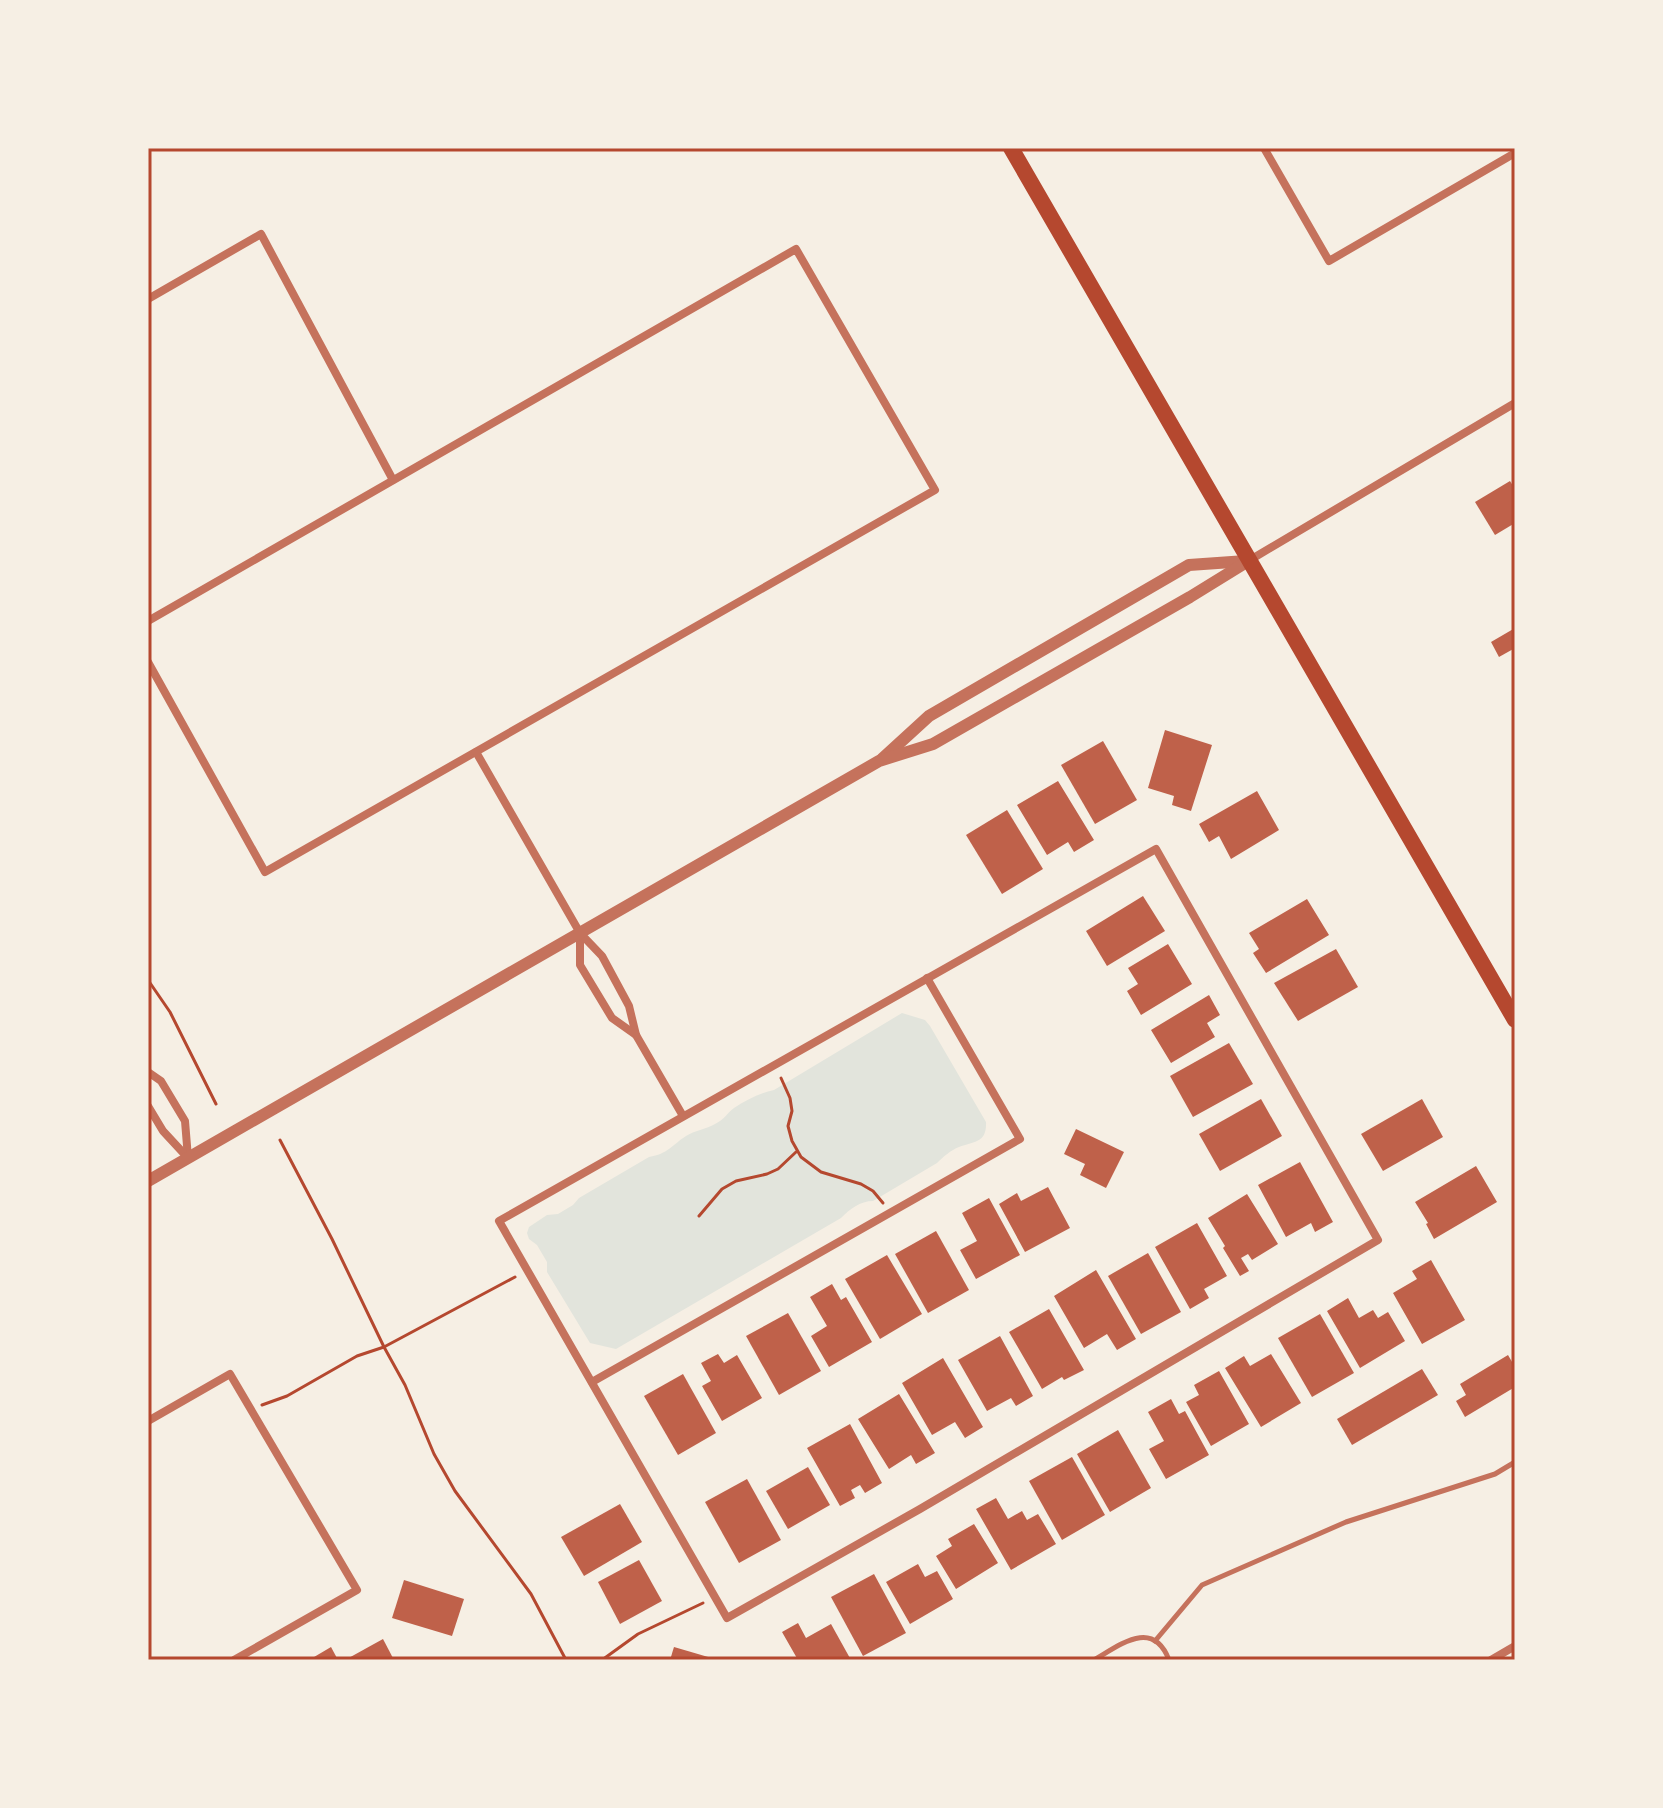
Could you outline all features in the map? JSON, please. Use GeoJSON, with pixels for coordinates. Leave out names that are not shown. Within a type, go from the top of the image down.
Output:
{"type":"FeatureCollection","features":[{"type":"Feature","properties":{"kind":"main road"},"geometry":{"type":"LineString","coordinates":[[1011,148],[1515,1020]]}},
{"type":"Feature","properties":{"kind":"street"},"geometry":{"type":"LineString","coordinates":[[1264,148],[1329,261],[1515,153]]}},
{"type":"Feature","properties":{"kind":"street"},"geometry":{"type":"LineString","coordinates":[[148,299],[261,234],[393,480]]}},
{"type":"Feature","properties":{"kind":"street"},"geometry":{"type":"LineString","coordinates":[[148,621],[796,249],[935,490],[265,872],[148,662]]}},
{"type":"Feature","properties":{"kind":"street"},"geometry":{"type":"LineString","coordinates":[[879,761],[933,744],[1177,605],[1515,403]]}},
{"type":"Feature","properties":{"kind":"street"},"geometry":{"type":"LineString","coordinates":[[148,1181],[879,761],[929,716],[1189,565],[1250,560]]}},
{"type":"Feature","properties":{"kind":"street"},"geometry":{"type":"LineString","coordinates":[[476,752],[580,933],[602,956],[629,1006],[636,1035],[683,1116]]}},
{"type":"Feature","properties":{"kind":"street"},"geometry":{"type":"LineString","coordinates":[[1156,849],[1378,1240],[920,1509],[727,1618],[499,1221],[927,978],[1156,849]]}},
{"type":"Feature","properties":{"kind":"street"},"geometry":{"type":"LineString","coordinates":[[580,933],[580,965],[612,1018],[636,1035]]}},
{"type":"Feature","properties":{"kind":"street"},"geometry":{"type":"LineString","coordinates":[[592,1382],[1020,1139],[927,978]]}},
{"type":"Feature","properties":{"kind":"street"},"geometry":{"type":"LineString","coordinates":[[148,1072],[161,1081],[185,1121],[188,1158]]}},
{"type":"Feature","properties":{"kind":"street"},"geometry":{"type":"LineString","coordinates":[[148,1106],[163,1131],[188,1158]]}},
{"type":"Feature","properties":{"kind":"street"},"geometry":{"type":"LineString","coordinates":[[148,1421],[230,1374],[357,1590],[234,1660]]}},
{"type":"Feature","properties":{"kind":"street"},"geometry":{"type":"LineString","coordinates":[[1491,1660],[1515,1646]]}},
{"type":"Feature","properties":{"kind":"lane"},"geometry":{"type":"LineString","coordinates":[[1155,1641],[1202,1585],[1346,1522],[1495,1474],[1515,1462]]}},
{"type":"Feature","properties":{"kind":"lane"},"geometry":{"type":"LineString","coordinates":[[1094,1660],[1134,1638],[1145,1636],[1155,1641],[1169,1660]]}},
{"type":"Feature","properties":{"kind":"path"},"geometry":{"type":"LineString","coordinates":[[148,980],[170,1012],[216,1104]]}},
{"type":"Feature","properties":{"kind":"path"},"geometry":{"type":"LineString","coordinates":[[775,1065],[790,1098],[792,1111],[788,1126],[801,1157],[821,1172],[861,1184],[873,1191],[891,1212]]}},
{"type":"Feature","properties":{"kind":"path"},"geometry":{"type":"LineString","coordinates":[[280,1140],[405,1385],[434,1454],[455,1491],[531,1594],[566,1660]]}},
{"type":"Feature","properties":{"kind":"path"},"geometry":{"type":"LineString","coordinates":[[699,1216],[722,1189],[736,1181],[778,1169],[798,1151]]}},
{"type":"Feature","properties":{"kind":"path"},"geometry":{"type":"LineString","coordinates":[[251,1409],[287,1396],[357,1356],[384,1347],[528,1270]]}},
{"type":"Feature","properties":{"kind":"path"},"geometry":{"type":"LineString","coordinates":[[602,1660],[638,1634],[715,1597]]}},
{"type":"Feature","properties":{"kind":"shaded area"},"geometry":{"type":"Polygon","coordinates":[[[902,1013],[925,1020],[930,1026],[986,1122],[982,1138],[953,1150],[873,1201],[856,1206],[841,1218],[616,1349],[590,1343],[547,1272],[547,1262],[537,1245],[529,1239],[529,1227],[547,1215],[558,1214],[579,1198],[649,1157],[718,1122],[739,1105],[774,1090],[902,1013]]]}},
{"type":"Feature","properties":{"kind":"building"},"geometry":{"type":"Polygon","coordinates":[[[1510,481],[1515,489],[1515,523],[1495,535],[1475,502],[1510,481]]]}},
{"type":"Feature","properties":{"kind":"building"},"geometry":{"type":"Polygon","coordinates":[[[1515,628],[1515,648],[1499,657],[1491,642],[1515,628]]]}},
{"type":"Feature","properties":{"kind":"building"},"geometry":{"type":"Polygon","coordinates":[[[1165,730],[1212,745],[1191,811],[1172,805],[1174,796],[1148,788],[1165,730]]]}},
{"type":"Feature","properties":{"kind":"building"},"geometry":{"type":"Polygon","coordinates":[[[1103,741],[1137,800],[1095,824],[1061,765],[1103,741]]]}},
{"type":"Feature","properties":{"kind":"building"},"geometry":{"type":"Polygon","coordinates":[[[1058,781],[1094,840],[1074,852],[1068,842],[1047,855],[1017,805],[1058,781]]]}},
{"type":"Feature","properties":{"kind":"building"},"geometry":{"type":"Polygon","coordinates":[[[1257,791],[1279,830],[1231,859],[1219,836],[1209,842],[1199,824],[1257,791]]]}},
{"type":"Feature","properties":{"kind":"building"},"geometry":{"type":"Polygon","coordinates":[[[1007,810],[1043,869],[1002,894],[966,835],[1007,810]]]}},
{"type":"Feature","properties":{"kind":"building"},"geometry":{"type":"Polygon","coordinates":[[[1143,896],[1165,931],[1107,966],[1086,931],[1143,896]]]}},
{"type":"Feature","properties":{"kind":"building"},"geometry":{"type":"Polygon","coordinates":[[[1307,899],[1329,935],[1266,973],[1253,953],[1259,949],[1249,933],[1307,899]]]}},
{"type":"Feature","properties":{"kind":"building"},"geometry":{"type":"Polygon","coordinates":[[[1168,944],[1192,984],[1141,1015],[1127,991],[1138,984],[1128,968],[1168,944]]]}},
{"type":"Feature","properties":{"kind":"building"},"geometry":{"type":"Polygon","coordinates":[[[1336,949],[1358,987],[1298,1021],[1274,983],[1336,949]]]}},
{"type":"Feature","properties":{"kind":"building"},"geometry":{"type":"Polygon","coordinates":[[[1209,995],[1220,1015],[1207,1023],[1215,1037],[1171,1063],[1151,1030],[1209,995]]]}},
{"type":"Feature","properties":{"kind":"building"},"geometry":{"type":"Polygon","coordinates":[[[1229,1043],[1253,1084],[1193,1117],[1170,1076],[1229,1043]]]}},
{"type":"Feature","properties":{"kind":"building"},"geometry":{"type":"Polygon","coordinates":[[[1261,1099],[1282,1136],[1220,1171],[1199,1134],[1261,1099]]]}},
{"type":"Feature","properties":{"kind":"building"},"geometry":{"type":"Polygon","coordinates":[[[1422,1099],[1443,1137],[1383,1171],[1361,1134],[1422,1099]]]}},
{"type":"Feature","properties":{"kind":"building"},"geometry":{"type":"Polygon","coordinates":[[[1076,1129],[1124,1152],[1106,1188],[1080,1175],[1085,1164],[1064,1154],[1076,1129]]]}},
{"type":"Feature","properties":{"kind":"building"},"geometry":{"type":"Polygon","coordinates":[[[1300,1162],[1333,1222],[1315,1232],[1311,1223],[1286,1237],[1258,1185],[1300,1162]]]}},
{"type":"Feature","properties":{"kind":"building"},"geometry":{"type":"Polygon","coordinates":[[[1476,1166],[1497,1202],[1434,1239],[1415,1202],[1476,1166]]]}},
{"type":"Feature","properties":{"kind":"building"},"geometry":{"type":"Polygon","coordinates":[[[1048,1187],[1070,1228],[1025,1252],[999,1204],[1017,1193],[1021,1201],[1048,1187]]]}},
{"type":"Feature","properties":{"kind":"building"},"geometry":{"type":"Polygon","coordinates":[[[1247,1194],[1278,1244],[1252,1260],[1248,1254],[1241,1258],[1249,1271],[1240,1276],[1208,1218],[1247,1194]]]}},
{"type":"Feature","properties":{"kind":"building"},"geometry":{"type":"Polygon","coordinates":[[[989,1198],[1020,1255],[976,1279],[960,1250],[977,1241],[962,1213],[989,1198]]]}},
{"type":"Feature","properties":{"kind":"building"},"geometry":{"type":"Polygon","coordinates":[[[1197,1223],[1227,1276],[1204,1289],[1209,1298],[1190,1309],[1155,1247],[1197,1223]]]}},
{"type":"Feature","properties":{"kind":"building"},"geometry":{"type":"Polygon","coordinates":[[[936,1231],[969,1290],[928,1313],[895,1254],[936,1231]]]}},
{"type":"Feature","properties":{"kind":"building"},"geometry":{"type":"Polygon","coordinates":[[[1148,1253],[1181,1312],[1141,1334],[1108,1276],[1148,1253]]]}},
{"type":"Feature","properties":{"kind":"building"},"geometry":{"type":"Polygon","coordinates":[[[887,1255],[922,1314],[880,1339],[845,1279],[887,1255]]]}},
{"type":"Feature","properties":{"kind":"building"},"geometry":{"type":"Polygon","coordinates":[[[1431,1260],[1465,1320],[1422,1344],[1393,1293],[1417,1279],[1412,1271],[1431,1260]]]}},
{"type":"Feature","properties":{"kind":"building"},"geometry":{"type":"Polygon","coordinates":[[[1096,1270],[1136,1339],[1117,1350],[1107,1334],[1084,1348],[1054,1296],[1096,1270]]]}},
{"type":"Feature","properties":{"kind":"building"},"geometry":{"type":"Polygon","coordinates":[[[832,1284],[841,1300],[846,1297],[872,1342],[829,1367],[811,1336],[827,1326],[810,1297],[832,1284]]]}},
{"type":"Feature","properties":{"kind":"building"},"geometry":{"type":"Polygon","coordinates":[[[1348,1298],[1359,1318],[1373,1310],[1378,1318],[1388,1312],[1405,1341],[1360,1368],[1327,1311],[1348,1298]]]}},
{"type":"Feature","properties":{"kind":"building"},"geometry":{"type":"Polygon","coordinates":[[[1049,1309],[1084,1370],[1064,1380],[1062,1377],[1042,1389],[1009,1332],[1049,1309]]]}},
{"type":"Feature","properties":{"kind":"building"},"geometry":{"type":"Polygon","coordinates":[[[788,1313],[821,1371],[779,1395],[746,1336],[788,1313]]]}},
{"type":"Feature","properties":{"kind":"building"},"geometry":{"type":"Polygon","coordinates":[[[1320,1314],[1354,1373],[1312,1397],[1278,1338],[1320,1314]]]}},
{"type":"Feature","properties":{"kind":"building"},"geometry":{"type":"Polygon","coordinates":[[[1000,1336],[1033,1396],[1016,1406],[1011,1398],[987,1411],[958,1360],[1000,1336]]]}},
{"type":"Feature","properties":{"kind":"building"},"geometry":{"type":"Polygon","coordinates":[[[718,1354],[724,1363],[737,1355],[762,1398],[722,1421],[702,1386],[711,1381],[701,1363],[718,1354]]]}},
{"type":"Feature","properties":{"kind":"building"},"geometry":{"type":"Polygon","coordinates":[[[1271,1354],[1301,1403],[1261,1427],[1225,1368],[1244,1356],[1250,1366],[1271,1354]]]}},
{"type":"Feature","properties":{"kind":"building"},"geometry":{"type":"Polygon","coordinates":[[[1508,1355],[1515,1367],[1515,1387],[1465,1417],[1456,1401],[1466,1395],[1460,1384],[1508,1355]]]}},
{"type":"Feature","properties":{"kind":"building"},"geometry":{"type":"Polygon","coordinates":[[[943,1358],[983,1427],[965,1438],[955,1422],[932,1435],[902,1383],[943,1358]]]}},
{"type":"Feature","properties":{"kind":"building"},"geometry":{"type":"Polygon","coordinates":[[[1422,1369],[1438,1395],[1352,1445],[1337,1419],[1422,1369]]]}},
{"type":"Feature","properties":{"kind":"building"},"geometry":{"type":"Polygon","coordinates":[[[1219,1371],[1249,1424],[1211,1446],[1186,1402],[1199,1395],[1194,1385],[1219,1371]]]}},
{"type":"Feature","properties":{"kind":"building"},"geometry":{"type":"Polygon","coordinates":[[[683,1374],[716,1433],[678,1455],[644,1396],[683,1374]]]}},
{"type":"Feature","properties":{"kind":"building"},"geometry":{"type":"Polygon","coordinates":[[[899,1394],[935,1453],[916,1464],[911,1455],[889,1469],[858,1419],[899,1394]]]}},
{"type":"Feature","properties":{"kind":"building"},"geometry":{"type":"Polygon","coordinates":[[[1171,1399],[1179,1414],[1185,1411],[1209,1455],[1166,1479],[1149,1449],[1164,1441],[1148,1412],[1171,1399]]]}},
{"type":"Feature","properties":{"kind":"building"},"geometry":{"type":"Polygon","coordinates":[[[850,1424],[882,1483],[865,1493],[860,1485],[851,1490],[855,1498],[840,1506],[807,1448],[850,1424]]]}},
{"type":"Feature","properties":{"kind":"building"},"geometry":{"type":"Polygon","coordinates":[[[1118,1430],[1151,1488],[1110,1512],[1077,1454],[1118,1430]]]}},
{"type":"Feature","properties":{"kind":"building"},"geometry":{"type":"Polygon","coordinates":[[[1072,1457],[1105,1515],[1062,1540],[1029,1481],[1072,1457]]]}},
{"type":"Feature","properties":{"kind":"building"},"geometry":{"type":"Polygon","coordinates":[[[808,1467],[830,1505],[788,1529],[766,1491],[808,1467]]]}},
{"type":"Feature","properties":{"kind":"building"},"geometry":{"type":"Polygon","coordinates":[[[747,1479],[781,1540],[739,1563],[705,1502],[747,1479]]]}},
{"type":"Feature","properties":{"kind":"building"},"geometry":{"type":"Polygon","coordinates":[[[996,1498],[1008,1519],[1022,1511],[1027,1520],[1038,1514],[1056,1544],[1011,1570],[976,1509],[996,1498]]]}},
{"type":"Feature","properties":{"kind":"building"},"geometry":{"type":"Polygon","coordinates":[[[620,1504],[642,1542],[584,1576],[561,1537],[620,1504]]]}},
{"type":"Feature","properties":{"kind":"building"},"geometry":{"type":"Polygon","coordinates":[[[974,1524],[998,1563],[956,1589],[936,1556],[952,1546],[948,1539],[974,1524]]]}},
{"type":"Feature","properties":{"kind":"building"},"geometry":{"type":"Polygon","coordinates":[[[639,1560],[662,1601],[620,1624],[598,1582],[639,1560]]]}},
{"type":"Feature","properties":{"kind":"building"},"geometry":{"type":"Polygon","coordinates":[[[918,1564],[925,1577],[937,1571],[953,1599],[910,1624],[886,1582],[918,1564]]]}},
{"type":"Feature","properties":{"kind":"building"},"geometry":{"type":"Polygon","coordinates":[[[874,1574],[906,1633],[863,1656],[831,1597],[874,1574]]]}},
{"type":"Feature","properties":{"kind":"building"},"geometry":{"type":"Polygon","coordinates":[[[404,1580],[464,1599],[452,1636],[392,1618],[404,1580]]]}},
{"type":"Feature","properties":{"kind":"building"},"geometry":{"type":"Polygon","coordinates":[[[798,1623],[806,1638],[831,1624],[851,1660],[798,1660],[782,1632],[798,1623]]]}},
{"type":"Feature","properties":{"kind":"building"},"geometry":{"type":"Polygon","coordinates":[[[383,1639],[394,1660],[345,1660],[383,1639]]]}},
{"type":"Feature","properties":{"kind":"building"},"geometry":{"type":"Polygon","coordinates":[[[331,1647],[338,1660],[309,1660],[331,1647]]]}},
{"type":"Feature","properties":{"kind":"building"},"geometry":{"type":"Polygon","coordinates":[[[674,1647],[715,1659],[715,1660],[670,1660],[674,1647]]]}}]}
